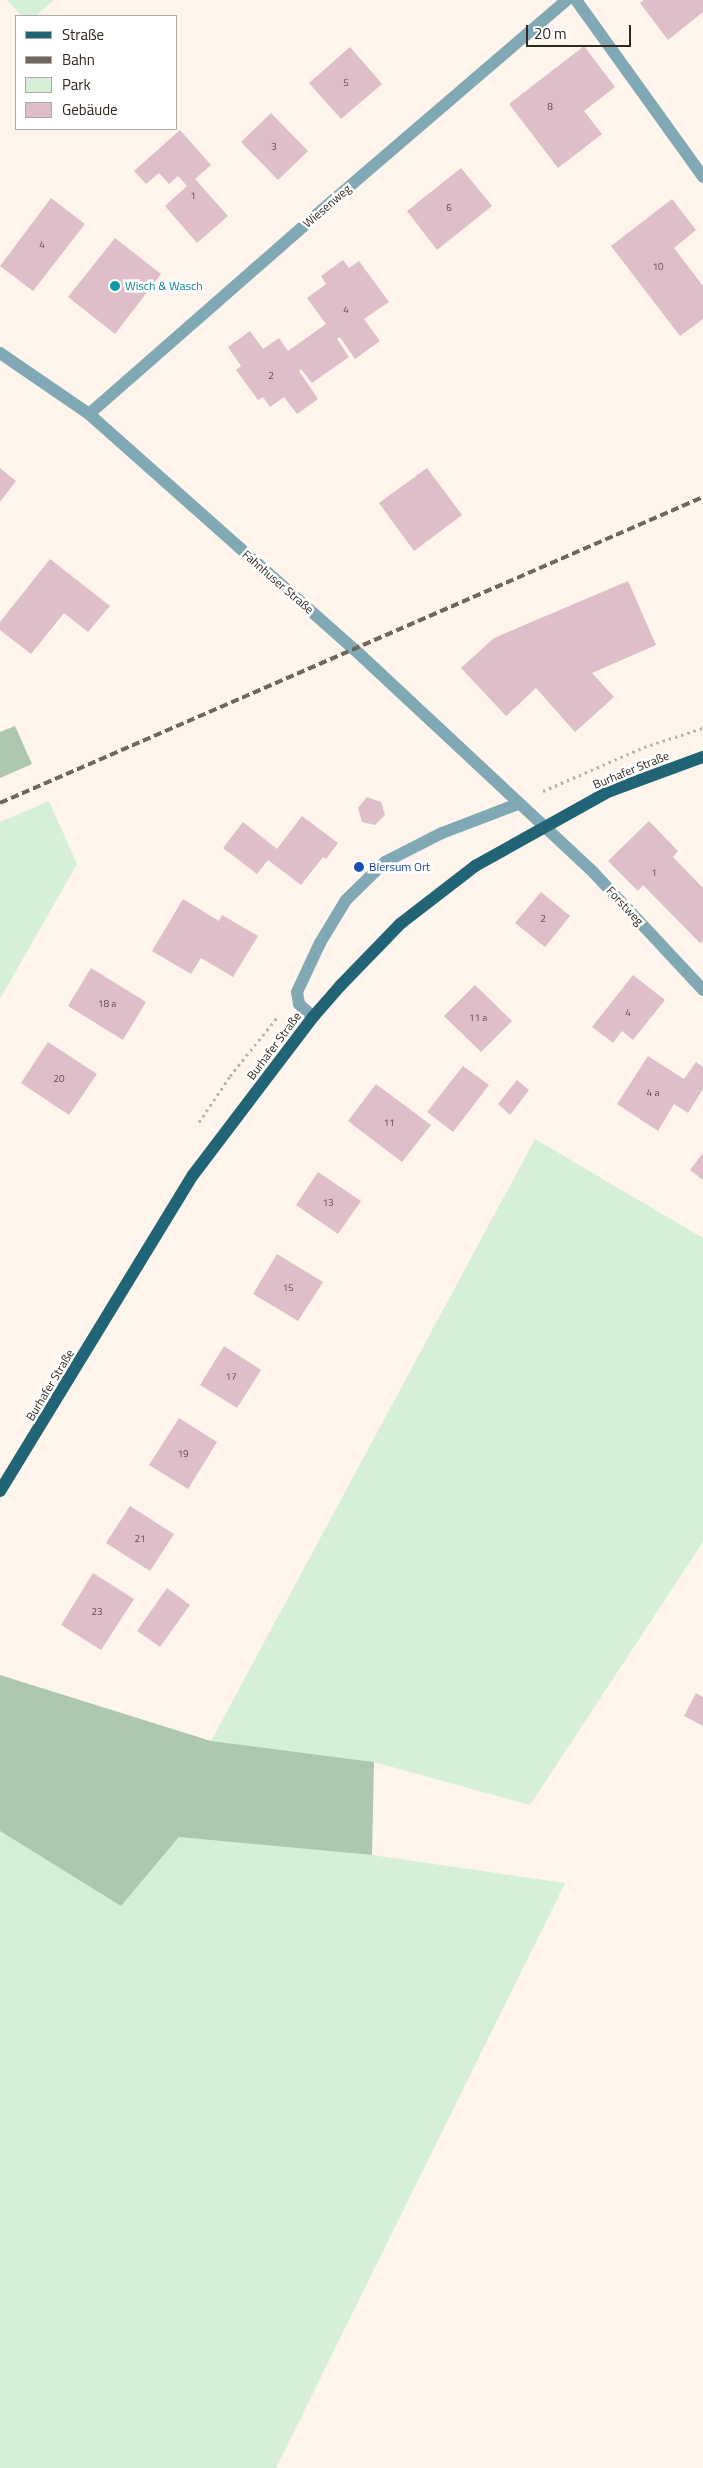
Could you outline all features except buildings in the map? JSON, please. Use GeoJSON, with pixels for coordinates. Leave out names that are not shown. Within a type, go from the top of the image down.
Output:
{"type":"FeatureCollection","features":[{"type":"Feature","properties":{"kind":"main road","name":"Burhafer Straße"},"geometry":{"type":"LineString","coordinates":[[0,1491],[193,1175],[340,986],[400,924],[475,866],[610,791],[703,757]]}},
{"type":"Feature","properties":{"kind":"street","name":"Wiesenweg"},"geometry":{"type":"LineString","coordinates":[[89,414],[477,75],[567,0]]}},
{"type":"Feature","properties":{"kind":"street"},"geometry":{"type":"LineString","coordinates":[[576,0],[703,177]]}},
{"type":"Feature","properties":{"kind":"street","name":"Fahnhuser Straße"},"geometry":{"type":"LineString","coordinates":[[0,353],[89,414],[354,649],[543,827]]}},
{"type":"Feature","properties":{"kind":"street"},"geometry":{"type":"LineString","coordinates":[[314,1017],[298,1004],[297,992],[320,943],[346,900],[385,862],[442,833],[518,804]]}},
{"type":"Feature","properties":{"kind":"street","name":"Forstweg"},"geometry":{"type":"LineString","coordinates":[[543,827],[594,874],[703,990]]}},
{"type":"Feature","properties":{"kind":"green space"},"geometry":{"type":"Polygon","coordinates":[[[7,0],[54,0],[37,15],[21,15],[7,0]]]}},
{"type":"Feature","properties":{"kind":"green space"},"geometry":{"type":"Polygon","coordinates":[[[15,726],[32,764],[0,778],[0,732],[15,726]]]}},
{"type":"Feature","properties":{"kind":"green space"},"geometry":{"type":"Polygon","coordinates":[[[49,801],[77,864],[0,999],[0,822],[49,801]]]}},
{"type":"Feature","properties":{"kind":"green space"},"geometry":{"type":"Polygon","coordinates":[[[535,1139],[703,1238],[703,1542],[530,1805],[374,1762],[211,1741],[535,1139]]]}},
{"type":"Feature","properties":{"kind":"green space"},"geometry":{"type":"Polygon","coordinates":[[[0,1675],[211,1741],[374,1762],[372,1855],[179,1837],[121,1906],[0,1831],[0,1675]]]}},
{"type":"Feature","properties":{"kind":"green space"},"geometry":{"type":"Polygon","coordinates":[[[0,1831],[121,1906],[179,1837],[372,1855],[565,1883],[276,2468],[0,2468],[0,1831]]]}},
{"type":"Feature","properties":{"kind":"railway"},"geometry":{"type":"LineString","coordinates":[[0,803],[703,497]]}},
{"type":"Feature","properties":{"kind":"place","name":"Wisch & Wasch"},"geometry":{"type":"Point","coordinates":[115,286]}},
{"type":"Feature","properties":{"kind":"place","name":"Blersum Ort"},"geometry":{"type":"Point","coordinates":[359,867]}}]}
